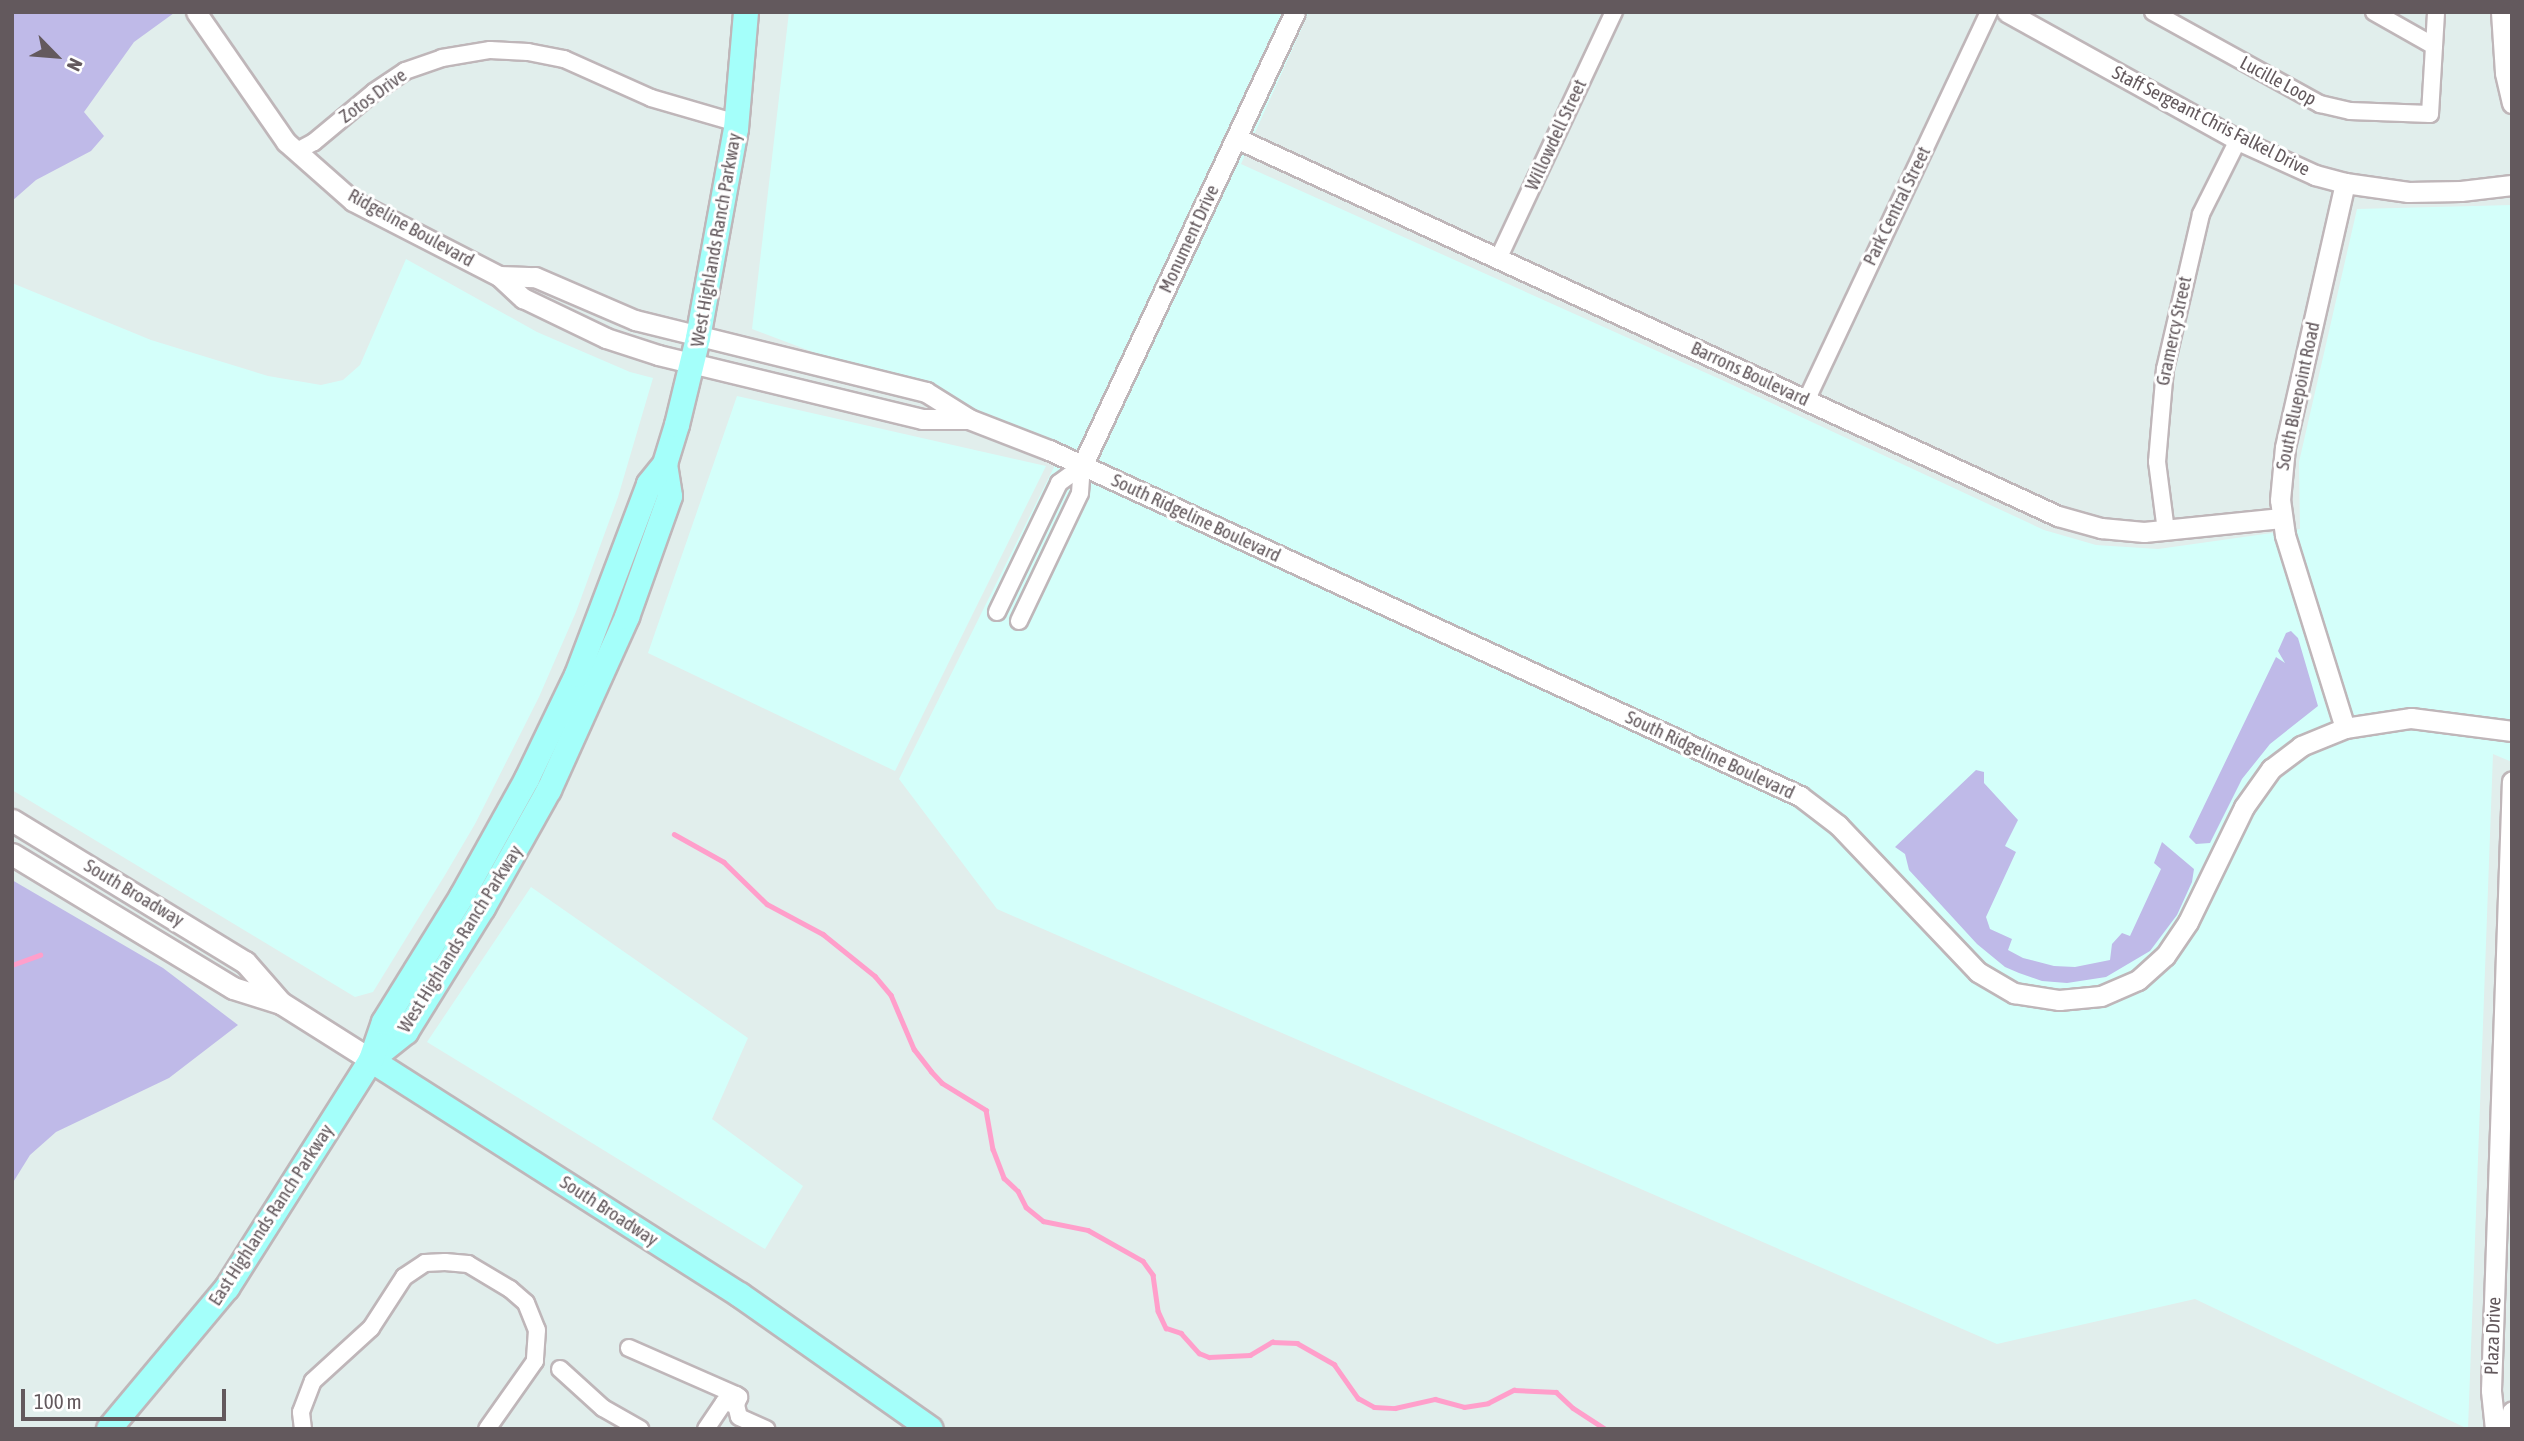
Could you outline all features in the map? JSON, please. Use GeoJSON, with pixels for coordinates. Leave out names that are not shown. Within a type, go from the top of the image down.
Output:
{"type":"FeatureCollection","features":[{"type":"Feature","properties":{"kind":"main road","name":"West Highlands Ranch Parkway"},"geometry":{"type":"LineString","coordinates":[[371,1060],[384,1021],[463,896],[527,779],[600,619],[649,484],[665,464],[693,363],[737,123],[746,12]]}},
{"type":"Feature","properties":{"kind":"main road","name":"South Broadway"},"geometry":{"type":"LineString","coordinates":[[12,820],[245,962],[281,1003]]}},
{"type":"Feature","properties":{"kind":"main road","name":"South Broadway"},"geometry":{"type":"LineString","coordinates":[[12,854],[233,988],[281,1003],[740,1295],[931,1429]]}},
{"type":"Feature","properties":{"kind":"main road","name":"East Highlands Ranch Parkway"},"geometry":{"type":"LineString","coordinates":[[109,1429],[227,1288],[371,1060]]}},
{"type":"Feature","properties":{"kind":"street","name":"Ridgeline Boulevard"},"geometry":{"type":"LineString","coordinates":[[195,12],[286,142],[353,201],[499,276],[523,298],[606,338],[693,363]]}},
{"type":"Feature","properties":{"kind":"street","name":"Monument Drive"},"geometry":{"type":"LineString","coordinates":[[1019,621],[1080,493],[1082,466],[1295,12]]}},
{"type":"Feature","properties":{"kind":"street","name":"Willowdell Street"},"geometry":{"type":"LineString","coordinates":[[1499,257],[1614,12]]}},
{"type":"Feature","properties":{"kind":"street","name":"Park Central Street"},"geometry":{"type":"LineString","coordinates":[[1805,401],[1989,12]]}},
{"type":"Feature","properties":{"kind":"street","name":"Staff Sergeant Chris Falkel Drive"},"geometry":{"type":"LineString","coordinates":[[2007,12],[2238,139],[2299,169],[2345,183],[2432,192],[2512,185]]}},
{"type":"Feature","properties":{"kind":"street","name":"Lucille Loop"},"geometry":{"type":"LineString","coordinates":[[2153,12],[2320,104],[2350,111],[2430,114],[2436,12]]}},
{"type":"Feature","properties":{"kind":"street"},"geometry":{"type":"LineString","coordinates":[[2374,12],[2434,46]]}},
{"type":"Feature","properties":{"kind":"street"},"geometry":{"type":"LineString","coordinates":[[2501,12],[2505,73],[2512,103]]}},
{"type":"Feature","properties":{"kind":"street","name":"Zotos Drive"},"geometry":{"type":"LineString","coordinates":[[297,151],[314,142],[374,92],[405,71],[442,58],[482,51],[528,52],[564,59],[651,98],[737,123]]}},
{"type":"Feature","properties":{"kind":"street","name":"Barrons Boulevard"},"geometry":{"type":"LineString","coordinates":[[1236,138],[2065,519],[2117,531],[2166,531],[2281,518]]}},
{"type":"Feature","properties":{"kind":"street","name":"Gramercy Street"},"geometry":{"type":"LineString","coordinates":[[2166,531],[2157,462],[2165,369],[2201,214],[2238,139]]}},
{"type":"Feature","properties":{"kind":"street","name":"South Bluepoint Road"},"geometry":{"type":"LineString","coordinates":[[2345,183],[2285,447],[2280,484],[2281,518],[2345,728]]}},
{"type":"Feature","properties":{"kind":"street","name":"Ridgeline Boulevard"},"geometry":{"type":"LineString","coordinates":[[499,276],[535,277],[635,320],[698,338]]}},
{"type":"Feature","properties":{"kind":"street","name":"South Ridgeline Boulevard"},"geometry":{"type":"LineString","coordinates":[[698,338],[926,392],[969,419],[1082,466],[1800,796],[1838,825],[1978,972],[2014,993],[2059,1000],[2101,996],[2138,981],[2165,956],[2188,922],[2244,807],[2271,769],[2301,746],[2345,728],[2411,718],[2512,731]]}},
{"type":"Feature","properties":{"kind":"street","name":"South Ridgeline Boulevard"},"geometry":{"type":"LineString","coordinates":[[693,363],[922,419],[969,419]]}},
{"type":"Feature","properties":{"kind":"street","name":"Monument Drive"},"geometry":{"type":"LineString","coordinates":[[997,611],[1059,483],[1082,466]]}},
{"type":"Feature","properties":{"kind":"street","name":"Plaza Drive"},"geometry":{"type":"LineString","coordinates":[[2496,1429],[2491,1390],[2506,1134],[2512,781]]}},
{"type":"Feature","properties":{"kind":"street"},"geometry":{"type":"LineString","coordinates":[[303,1429],[301,1412],[313,1381],[371,1328],[404,1277],[425,1264],[445,1262],[468,1264],[510,1289],[526,1303],[537,1330],[535,1361],[487,1429]]}},
{"type":"Feature","properties":{"kind":"street"},"geometry":{"type":"LineString","coordinates":[[629,1348],[737,1406],[766,1429]]}},
{"type":"Feature","properties":{"kind":"street"},"geometry":{"type":"LineString","coordinates":[[560,1369],[603,1408],[640,1429]]}},
{"type":"Feature","properties":{"kind":"street"},"geometry":{"type":"LineString","coordinates":[[706,1429],[723,1402],[737,1406]]}},
{"type":"Feature","properties":{"kind":"street"},"geometry":{"type":"LineString","coordinates":[[2508,1429],[2512,1411]]}},
{"type":"Feature","properties":{"kind":"shaded area"},"geometry":{"type":"Polygon","coordinates":[[[12,12],[174,13],[134,42],[84,112],[104,136],[91,151],[36,180],[12,201],[12,12]]]}},
{"type":"Feature","properties":{"kind":"shaded area"},"geometry":{"type":"Polygon","coordinates":[[[789,12],[1309,12],[1241,164],[1724,381],[2044,530],[2096,545],[2158,549],[2300,529],[2299,462],[2357,209],[2512,205],[2512,762],[2493,754],[2468,1429],[2195,1299],[1997,1344],[997,909],[899,779],[1064,447],[752,329],[789,12]]]}},
{"type":"Feature","properties":{"kind":"shaded area"},"geometry":{"type":"Polygon","coordinates":[[[406,259],[537,332],[630,372],[653,378],[618,497],[576,612],[539,697],[475,824],[445,875],[373,992],[355,997],[12,790],[12,283],[151,340],[268,376],[321,385],[343,380],[360,365],[406,259]]]}},
{"type":"Feature","properties":{"kind":"shaded area"},"geometry":{"type":"Polygon","coordinates":[[[737,396],[1046,466],[895,771],[648,653],[737,396]]]}},
{"type":"Feature","properties":{"kind":"shaded area"},"geometry":{"type":"Polygon","coordinates":[[[2291,631],[2298,638],[2318,706],[2270,744],[2242,779],[2210,843],[2196,844],[2189,837],[2276,657],[2285,663],[2278,651],[2286,633],[2291,631]]]}},
{"type":"Feature","properties":{"kind":"shaded area"},"geometry":{"type":"Polygon","coordinates":[[[1976,770],[1984,772],[1984,783],[2018,820],[2005,846],[2016,852],[1986,917],[1990,929],[2012,939],[2008,950],[2023,958],[2054,966],[2075,967],[2110,960],[2112,944],[2122,933],[2130,936],[2161,869],[2154,863],[2162,842],[2194,869],[2192,882],[2177,915],[2150,951],[2106,977],[2067,983],[2042,981],[2005,967],[1977,944],[1909,870],[1905,854],[1895,847],[1976,770]]]}},
{"type":"Feature","properties":{"kind":"shaded area"},"geometry":{"type":"Polygon","coordinates":[[[12,880],[163,968],[238,1025],[169,1078],[56,1132],[30,1155],[12,1184],[12,880]]]}},
{"type":"Feature","properties":{"kind":"shaded area"},"geometry":{"type":"Polygon","coordinates":[[[531,887],[748,1038],[712,1119],[803,1186],[765,1249],[427,1042],[531,887]]]}},
{"type":"Feature","properties":{"kind":"waterway"},"geometry":{"type":"LineString","coordinates":[[674,834],[724,862],[767,904],[823,934],[875,976],[891,995],[914,1049],[931,1071],[942,1083],[986,1110],[993,1149],[1004,1178],[1018,1191],[1026,1207],[1043,1221],[1088,1230],[1143,1261],[1153,1275],[1158,1311],[1166,1328],[1181,1333],[1199,1353],[1209,1357],[1250,1355],[1272,1342],[1297,1343],[1334,1364],[1358,1398],[1374,1407],[1395,1408],[1435,1399],[1464,1407],[1488,1403],[1514,1390],[1556,1392],[1573,1408],[1605,1429]]}},
{"type":"Feature","properties":{"kind":"waterway"},"geometry":{"type":"LineString","coordinates":[[12,965],[40,955]]}}]}
